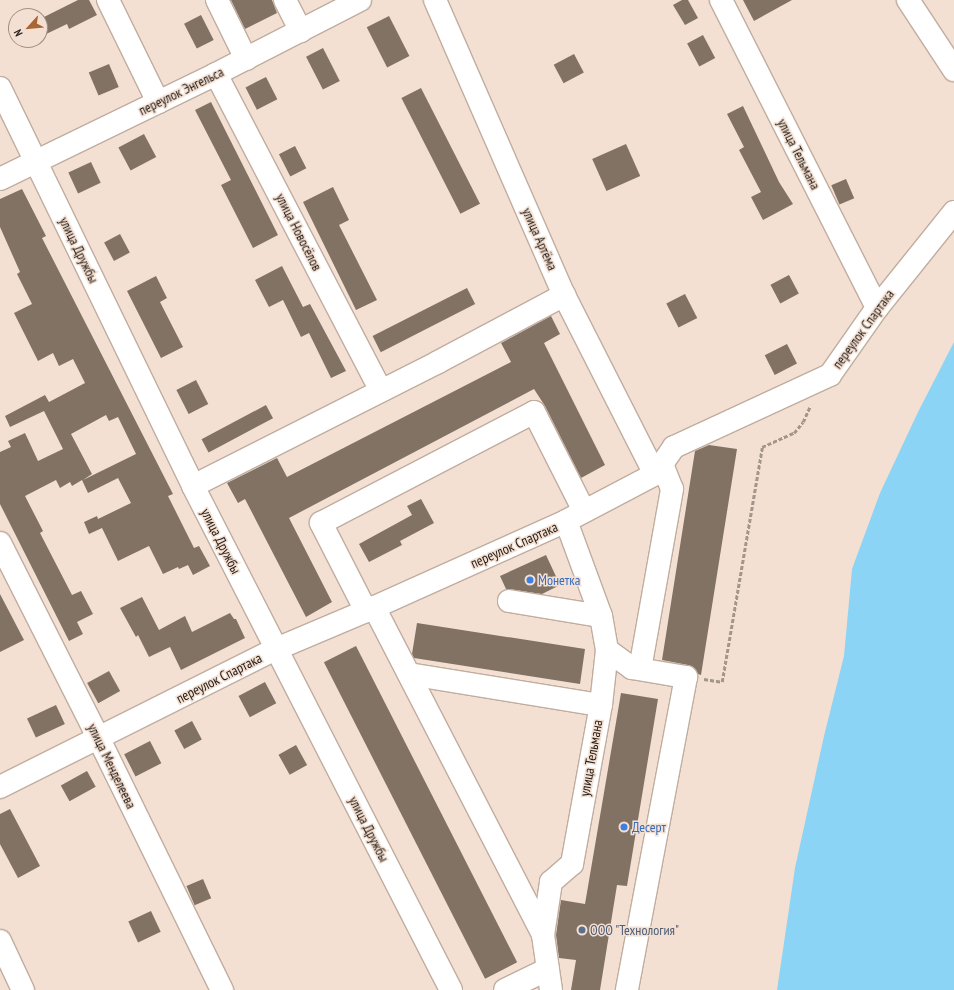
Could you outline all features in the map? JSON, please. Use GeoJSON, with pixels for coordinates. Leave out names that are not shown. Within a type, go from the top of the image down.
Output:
{"type":"FeatureCollection","features":[{"type":"Feature","properties":{"kind":"street"},"geometry":{"type":"LineString","coordinates":[[108,0],[158,102]]}},
{"type":"Feature","properties":{"kind":"street"},"geometry":{"type":"LineString","coordinates":[[217,0],[246,58]]}},
{"type":"Feature","properties":{"kind":"street"},"geometry":{"type":"LineString","coordinates":[[285,0],[300,30]]}},
{"type":"Feature","properties":{"kind":"street","name":"переулок Энгельса"},"geometry":{"type":"LineString","coordinates":[[0,179],[216,74],[360,0]]}},
{"type":"Feature","properties":{"kind":"street","name":"улица Артёма"},"geometry":{"type":"LineString","coordinates":[[435,0],[564,295],[658,469],[672,489],[640,670]]}},
{"type":"Feature","properties":{"kind":"street","name":"улица Тельмана"},"geometry":{"type":"LineString","coordinates":[[721,0],[877,308]]}},
{"type":"Feature","properties":{"kind":"street"},"geometry":{"type":"LineString","coordinates":[[908,0],[954,70]]}},
{"type":"Feature","properties":{"kind":"street","name":"улица Новосёлов"},"geometry":{"type":"LineString","coordinates":[[216,74],[381,391]]}},
{"type":"Feature","properties":{"kind":"street","name":"улица Дружбы"},"geometry":{"type":"LineString","coordinates":[[0,88],[193,486],[451,990]]}},
{"type":"Feature","properties":{"kind":"street","name":"переулок Спартака"},"geometry":{"type":"LineString","coordinates":[[0,787],[99,739],[276,649],[370,609],[575,516],[658,469],[674,447],[830,375],[877,308],[954,212]]}},
{"type":"Feature","properties":{"kind":"street"},"geometry":{"type":"LineString","coordinates":[[193,486],[381,391],[564,295]]}},
{"type":"Feature","properties":{"kind":"street","name":"улица Тельмана"},"geometry":{"type":"LineString","coordinates":[[370,609],[321,523],[534,412],[575,516],[607,650],[601,704],[572,864],[551,882],[543,935],[549,980]]}},
{"type":"Feature","properties":{"kind":"street","name":"улица Менделеева"},"geometry":{"type":"LineString","coordinates":[[0,543],[99,739],[222,990]]}},
{"type":"Feature","properties":{"kind":"street"},"geometry":{"type":"LineString","coordinates":[[509,601],[600,616]]}},
{"type":"Feature","properties":{"kind":"street"},"geometry":{"type":"LineString","coordinates":[[370,609],[409,674],[543,935]]}},
{"type":"Feature","properties":{"kind":"street"},"geometry":{"type":"LineString","coordinates":[[607,650],[632,668],[686,677],[627,990]]}},
{"type":"Feature","properties":{"kind":"street"},"geometry":{"type":"LineString","coordinates":[[409,674],[601,704]]}},
{"type":"Feature","properties":{"kind":"street"},"geometry":{"type":"LineString","coordinates":[[0,941],[23,990]]}},
{"type":"Feature","properties":{"kind":"street"},"geometry":{"type":"LineString","coordinates":[[504,990],[549,980]]}},
{"type":"Feature","properties":{"kind":"path"},"geometry":{"type":"LineString","coordinates":[[686,677],[722,682],[762,447],[794,433],[804,422],[819,380]]}},
{"type":"Feature","properties":{"kind":"water"},"geometry":{"type":"Polygon","coordinates":[[[954,342],[954,990],[777,990],[795,868],[824,736],[844,656],[852,569],[880,493],[918,412],[954,342]]]}},
{"type":"Feature","properties":{"kind":"building"},"geometry":{"type":"Polygon","coordinates":[[[78,0],[89,0],[97,15],[69,29],[67,24],[48,33],[48,15],[78,0]]]}},
{"type":"Feature","properties":{"kind":"building"},"geometry":{"type":"Polygon","coordinates":[[[231,0],[272,0],[277,13],[245,29],[231,0]]]}},
{"type":"Feature","properties":{"kind":"building"},"geometry":{"type":"Polygon","coordinates":[[[682,0],[688,0],[698,18],[685,25],[673,5],[682,0]]]}},
{"type":"Feature","properties":{"kind":"building"},"geometry":{"type":"Polygon","coordinates":[[[743,0],[792,0],[754,21],[743,0]]]}},
{"type":"Feature","properties":{"kind":"building"},"geometry":{"type":"Polygon","coordinates":[[[201,15],[214,40],[197,49],[184,24],[201,15]]]}},
{"type":"Feature","properties":{"kind":"building"},"geometry":{"type":"Polygon","coordinates":[[[389,16],[409,56],[387,67],[367,27],[389,16]]]}},
{"type":"Feature","properties":{"kind":"building"},"geometry":{"type":"Polygon","coordinates":[[[703,35],[715,58],[699,66],[687,43],[703,35]]]}},
{"type":"Feature","properties":{"kind":"building"},"geometry":{"type":"Polygon","coordinates":[[[323,48],[340,81],[323,90],[306,57],[323,48]]]}},
{"type":"Feature","properties":{"kind":"building"},"geometry":{"type":"Polygon","coordinates":[[[574,54],[584,73],[564,83],[554,65],[574,54]]]}},
{"type":"Feature","properties":{"kind":"building"},"geometry":{"type":"Polygon","coordinates":[[[109,64],[119,87],[99,96],[89,73],[109,64]]]}},
{"type":"Feature","properties":{"kind":"building"},"geometry":{"type":"Polygon","coordinates":[[[266,77],[277,99],[257,110],[246,87],[266,77]]]}},
{"type":"Feature","properties":{"kind":"building"},"geometry":{"type":"Polygon","coordinates":[[[421,88],[480,204],[460,214],[401,98],[421,88]]]}},
{"type":"Feature","properties":{"kind":"building"},"geometry":{"type":"Polygon","coordinates":[[[211,102],[278,235],[253,248],[221,185],[231,180],[195,110],[211,102]]]}},
{"type":"Feature","properties":{"kind":"building"},"geometry":{"type":"Polygon","coordinates":[[[743,106],[779,182],[793,204],[763,220],[751,197],[761,192],[739,150],[744,147],[727,114],[743,106]]]}},
{"type":"Feature","properties":{"kind":"building"},"geometry":{"type":"Polygon","coordinates":[[[144,134],[156,157],[131,171],[118,148],[144,134]]]}},
{"type":"Feature","properties":{"kind":"building"},"geometry":{"type":"Polygon","coordinates":[[[626,144],[640,176],[606,191],[592,159],[626,144]]]}},
{"type":"Feature","properties":{"kind":"building"},"geometry":{"type":"Polygon","coordinates":[[[295,146],[306,168],[290,176],[279,154],[295,146]]]}},
{"type":"Feature","properties":{"kind":"building"},"geometry":{"type":"Polygon","coordinates":[[[91,162],[101,183],[78,193],[68,173],[91,162]]]}},
{"type":"Feature","properties":{"kind":"building"},"geometry":{"type":"Polygon","coordinates":[[[846,179],[854,198],[839,205],[831,185],[846,179]]]}},
{"type":"Feature","properties":{"kind":"building"},"geometry":{"type":"Polygon","coordinates":[[[333,187],[349,220],[339,225],[377,300],[356,310],[303,202],[333,187]]]}},
{"type":"Feature","properties":{"kind":"building"},"geometry":{"type":"Polygon","coordinates":[[[22,189],[46,236],[42,238],[173,494],[168,496],[194,548],[199,546],[210,566],[193,575],[188,565],[179,569],[178,567],[163,574],[149,546],[118,561],[102,528],[89,534],[84,522],[97,516],[98,519],[131,503],[118,478],[88,493],[82,480],[72,486],[70,482],[60,488],[56,480],[25,496],[43,531],[40,533],[72,595],[81,591],[93,614],[77,622],[83,634],[69,641],[0,504],[0,452],[11,447],[8,441],[25,433],[38,461],[63,449],[44,411],[10,427],[5,416],[45,395],[49,402],[85,383],[73,359],[59,366],[53,353],[38,361],[14,313],[32,304],[17,274],[20,272],[0,227],[0,199],[22,189]],[[106,415],[71,434],[92,474],[83,480],[136,454],[118,417],[109,421],[106,415]]]}},
{"type":"Feature","properties":{"kind":"building"},"geometry":{"type":"Polygon","coordinates":[[[120,234],[130,253],[114,261],[104,242],[120,234]]]}},
{"type":"Feature","properties":{"kind":"building"},"geometry":{"type":"Polygon","coordinates":[[[282,266],[303,307],[310,304],[346,371],[331,378],[309,333],[301,337],[283,300],[269,307],[255,280],[282,266]]]}},
{"type":"Feature","properties":{"kind":"building"},"geometry":{"type":"Polygon","coordinates":[[[789,275],[799,294],[780,303],[770,285],[789,275]]]}},
{"type":"Feature","properties":{"kind":"building"},"geometry":{"type":"Polygon","coordinates":[[[156,276],[167,298],[160,302],[183,347],[161,358],[127,291],[156,276]]]}},
{"type":"Feature","properties":{"kind":"building"},"geometry":{"type":"Polygon","coordinates":[[[467,288],[475,304],[381,352],[373,336],[467,288]]]}},
{"type":"Feature","properties":{"kind":"building"},"geometry":{"type":"Polygon","coordinates":[[[685,294],[697,318],[679,328],[666,304],[685,294]]]}},
{"type":"Feature","properties":{"kind":"building"},"geometry":{"type":"Polygon","coordinates":[[[551,316],[560,334],[544,343],[605,465],[581,478],[545,406],[534,389],[289,518],[332,602],[306,617],[245,499],[238,503],[227,483],[277,458],[287,477],[511,362],[501,343],[551,316]]]}},
{"type":"Feature","properties":{"kind":"building"},"geometry":{"type":"Polygon","coordinates":[[[787,344],[797,364],[775,375],[765,355],[787,344]]]}},
{"type":"Feature","properties":{"kind":"building"},"geometry":{"type":"Polygon","coordinates":[[[196,380],[208,404],[189,414],[176,390],[196,380]]]}},
{"type":"Feature","properties":{"kind":"building"},"geometry":{"type":"Polygon","coordinates":[[[266,405],[273,418],[209,453],[202,439],[266,405]]]}},
{"type":"Feature","properties":{"kind":"building"},"geometry":{"type":"Polygon","coordinates":[[[709,445],[737,449],[701,675],[698,674],[694,668],[688,665],[662,660],[695,451],[709,445]]]}},
{"type":"Feature","properties":{"kind":"building"},"geometry":{"type":"Polygon","coordinates":[[[421,499],[434,523],[400,541],[402,545],[369,562],[359,544],[412,515],[407,506],[421,499]]]}},
{"type":"Feature","properties":{"kind":"building","name":"Монетка"},"geometry":{"type":"Polygon","coordinates":[[[546,555],[560,585],[542,594],[506,589],[500,576],[546,555]]]}},
{"type":"Feature","properties":{"kind":"building"},"geometry":{"type":"Polygon","coordinates":[[[0,594],[24,640],[0,652],[0,594]]]}},
{"type":"Feature","properties":{"kind":"building"},"geometry":{"type":"Polygon","coordinates":[[[142,597],[159,630],[185,616],[192,632],[230,613],[234,619],[236,619],[245,638],[181,670],[170,647],[149,657],[138,635],[136,637],[120,608],[142,597]]]}},
{"type":"Feature","properties":{"kind":"building"},"geometry":{"type":"Polygon","coordinates":[[[417,623],[585,649],[580,684],[414,658],[412,654],[417,623]]]}},
{"type":"Feature","properties":{"kind":"building"},"geometry":{"type":"Polygon","coordinates":[[[356,646],[517,962],[485,979],[324,662],[356,646]]]}},
{"type":"Feature","properties":{"kind":"building"},"geometry":{"type":"Polygon","coordinates":[[[109,671],[120,691],[98,703],[87,683],[109,671]]]}},
{"type":"Feature","properties":{"kind":"building"},"geometry":{"type":"Polygon","coordinates":[[[265,682],[276,703],[250,717],[239,696],[265,682]]]}},
{"type":"Feature","properties":{"kind":"building"},"geometry":{"type":"Polygon","coordinates":[[[621,693],[658,699],[627,886],[617,885],[600,990],[571,990],[576,960],[559,958],[556,935],[561,900],[585,904],[621,693]]]}},
{"type":"Feature","properties":{"kind":"building"},"geometry":{"type":"Polygon","coordinates":[[[56,705],[65,724],[36,738],[27,719],[56,705]]]}},
{"type":"Feature","properties":{"kind":"building"},"geometry":{"type":"Polygon","coordinates":[[[192,721],[202,740],[184,749],[174,730],[192,721]]]}},
{"type":"Feature","properties":{"kind":"building"},"geometry":{"type":"Polygon","coordinates":[[[150,741],[161,763],[136,776],[124,754],[150,741]]]}},
{"type":"Feature","properties":{"kind":"building"},"geometry":{"type":"Polygon","coordinates":[[[296,745],[307,765],[290,775],[279,755],[296,745]]]}},
{"type":"Feature","properties":{"kind":"building"},"geometry":{"type":"Polygon","coordinates":[[[87,771],[96,787],[69,801],[61,786],[87,771]]]}},
{"type":"Feature","properties":{"kind":"building"},"geometry":{"type":"Polygon","coordinates":[[[10,809],[40,866],[18,878],[0,844],[0,814],[10,809]]]}},
{"type":"Feature","properties":{"kind":"building"},"geometry":{"type":"Polygon","coordinates":[[[203,879],[211,898],[195,905],[186,886],[203,879]]]}},
{"type":"Feature","properties":{"kind":"building"},"geometry":{"type":"Polygon","coordinates":[[[151,911],[161,932],[138,942],[128,922],[151,911]]]}},
{"type":"Feature","properties":{"kind":"place","name":"Монетка"},"geometry":{"type":"Point","coordinates":[530,580]}},
{"type":"Feature","properties":{"kind":"place","name":"Десерт"},"geometry":{"type":"Point","coordinates":[624,827]}},
{"type":"Feature","properties":{"kind":"place","name":"ООО \"Технология\""},"geometry":{"type":"Point","coordinates":[582,930]}}]}
